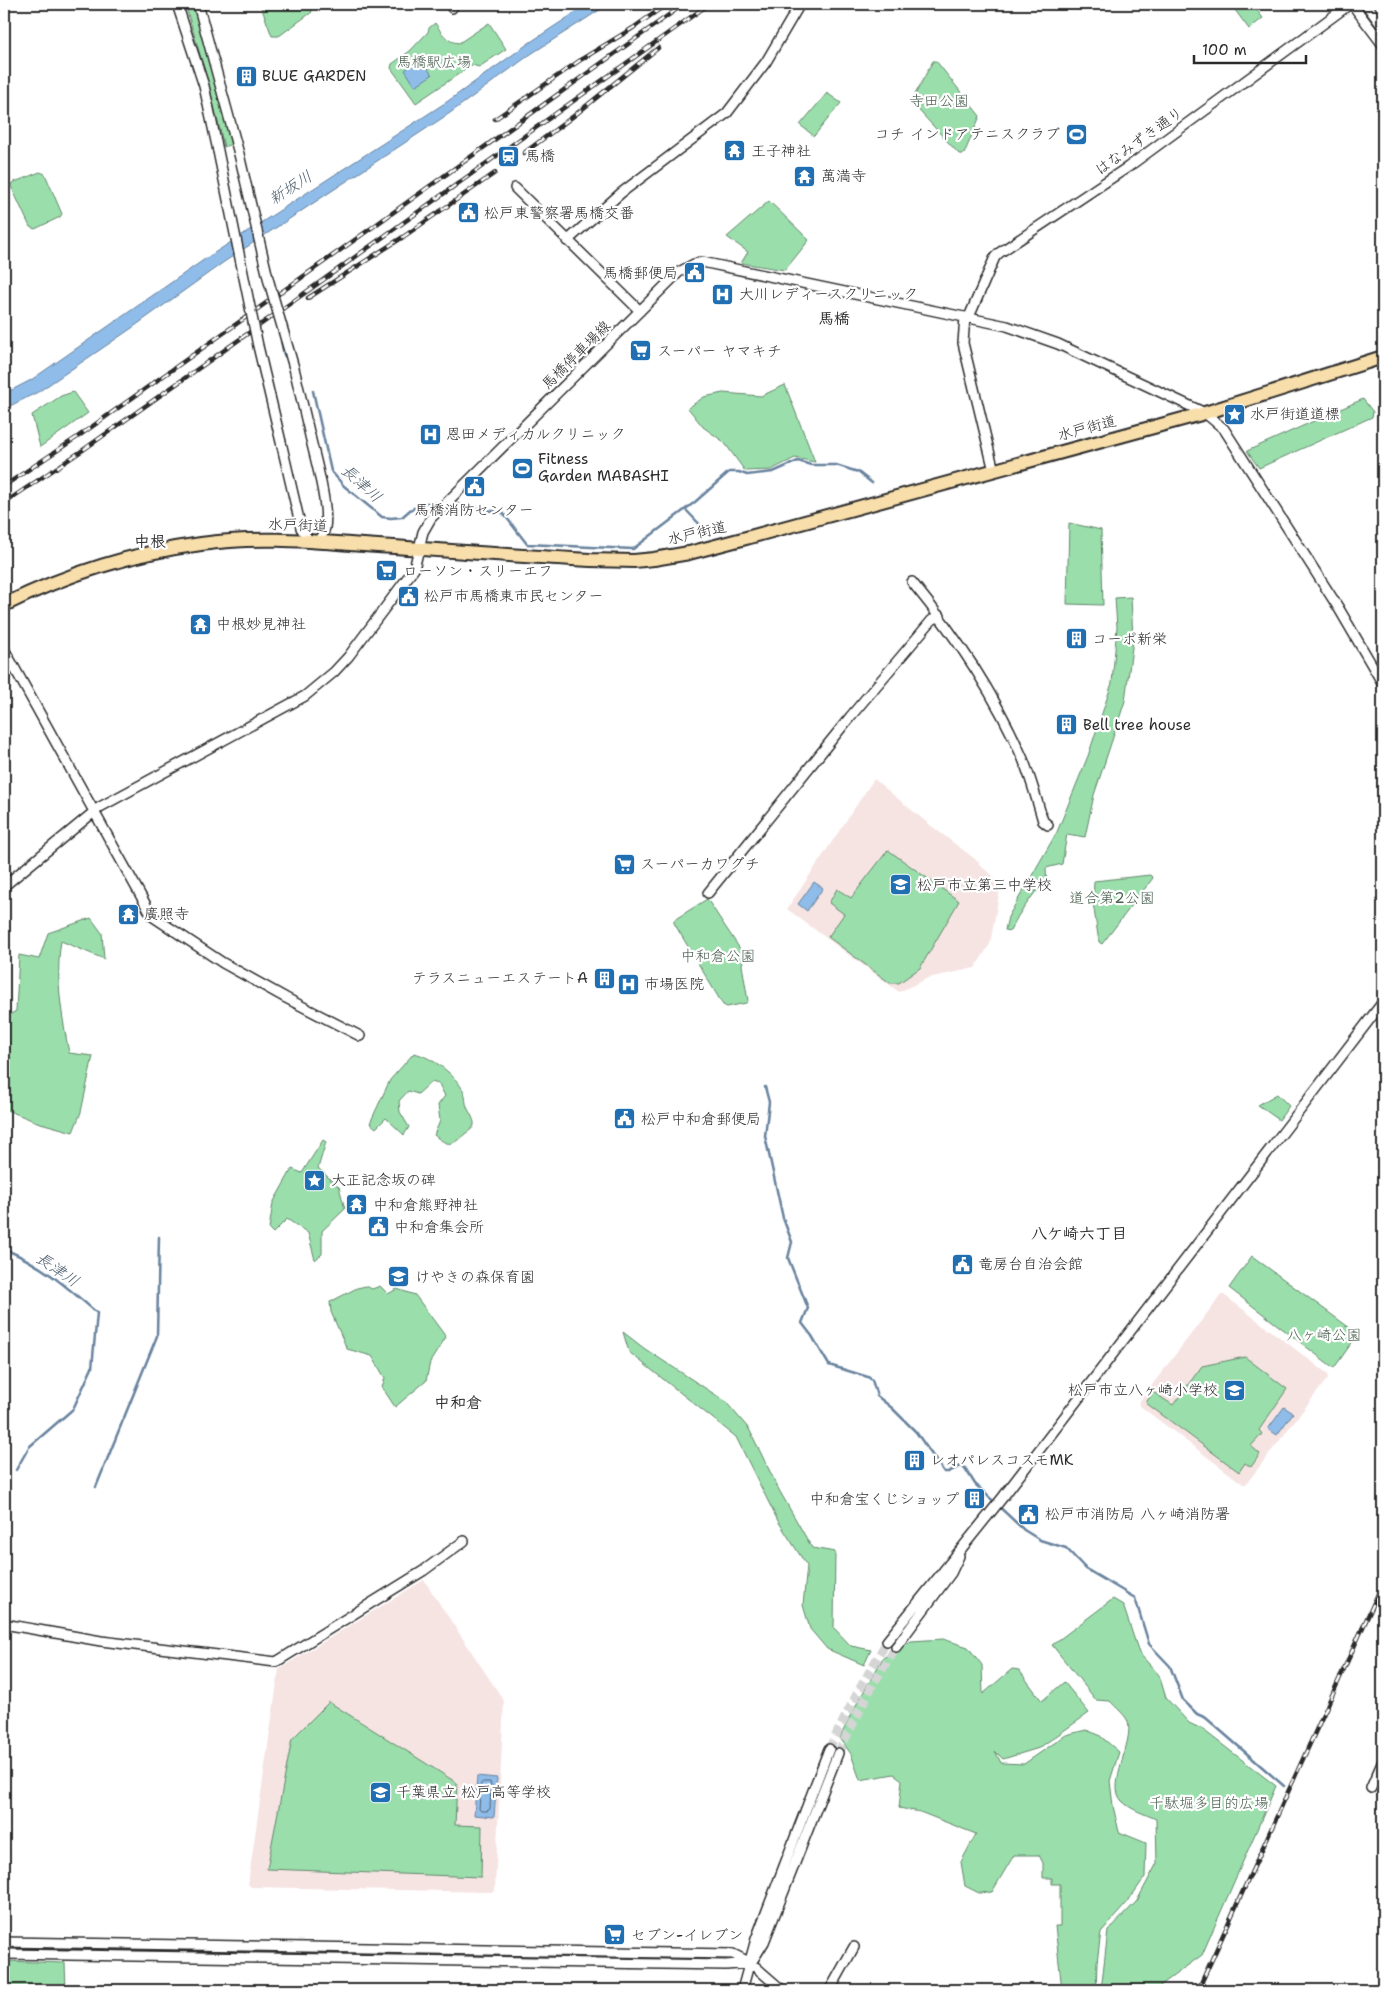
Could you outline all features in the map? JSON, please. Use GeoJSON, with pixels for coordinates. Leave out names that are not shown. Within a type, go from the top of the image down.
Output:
{"type":"FeatureCollection","features":[{"type":"Feature","properties":{"kind":"highway","name":"水戸街道"},"geometry":{"type":"LineString","coordinates":[[4,605],[33,590],[104,564],[152,552],[227,541],[313,542],[590,560],[634,561],[689,553],[1205,413],[1383,357]]}},
{"type":"Feature","properties":{"kind":"street"},"geometry":{"type":"LineString","coordinates":[[177,4],[204,86],[258,346],[301,528],[313,542],[325,529],[325,518],[315,457],[294,368],[269,282],[239,154],[198,4]]}},
{"type":"Feature","properties":{"kind":"street"},"geometry":{"type":"LineString","coordinates":[[567,241],[621,193],[727,113],[766,62],[800,4]]}},
{"type":"Feature","properties":{"kind":"street"},"geometry":{"type":"LineString","coordinates":[[1351,4],[1383,45]]}},
{"type":"Feature","properties":{"kind":"street","name":"はなみずき通り"},"geometry":{"type":"LineString","coordinates":[[994,471],[963,343],[963,324],[965,317],[969,317],[994,260],[999,253],[1128,167],[1351,4]]}},
{"type":"Feature","properties":{"kind":"street"},"geometry":{"type":"LineString","coordinates":[[1366,4],[1383,26]]}},
{"type":"Feature","properties":{"kind":"street"},"geometry":{"type":"LineString","coordinates":[[515,188],[567,241],[640,310]]}},
{"type":"Feature","properties":{"kind":"street","name":"馬橋停車場線"},"geometry":{"type":"LineString","coordinates":[[4,886],[94,812],[132,788],[305,696],[319,686],[348,657],[414,569],[426,525],[436,512],[679,272],[702,262],[967,317],[1026,332],[1058,344],[1205,413],[1224,429],[1338,606],[1383,684]]}},
{"type":"Feature","properties":{"kind":"street"},"geometry":{"type":"LineString","coordinates":[[912,582],[940,616],[978,670],[1023,760],[1043,821],[1048,825]]}},
{"type":"Feature","properties":{"kind":"street"},"geometry":{"type":"LineString","coordinates":[[708,893],[850,717],[932,620],[940,616]]}},
{"type":"Feature","properties":{"kind":"street"},"geometry":{"type":"LineString","coordinates":[[4,649],[154,919],[223,963],[360,1036]]}},
{"type":"Feature","properties":{"kind":"street"},"geometry":{"type":"LineString","coordinates":[[887,1641],[964,1547],[1383,1002]]}},
{"type":"Feature","properties":{"kind":"street"},"geometry":{"type":"LineString","coordinates":[[4,1624],[101,1641],[276,1662],[423,1571],[464,1541]]}},
{"type":"Feature","properties":{"kind":"street"},"geometry":{"type":"LineString","coordinates":[[896,1647],[951,1573],[964,1547]]}},
{"type":"Feature","properties":{"kind":"street"},"geometry":{"type":"LineString","coordinates":[[742,1990],[750,1963],[764,1942],[834,1751]]}},
{"type":"Feature","properties":{"kind":"street"},"geometry":{"type":"LineString","coordinates":[[1371,1788],[1383,1761]]}},
{"type":"Feature","properties":{"kind":"street"},"geometry":{"type":"LineString","coordinates":[[4,1942],[733,1954],[750,1963],[782,1990]]}},
{"type":"Feature","properties":{"kind":"street"},"geometry":{"type":"LineString","coordinates":[[830,1990],[854,1947]]}},
{"type":"Feature","properties":{"kind":"street"},"geometry":{"type":"LineString","coordinates":[[590,1952],[590,1964]]}},
{"type":"Feature","properties":{"kind":"street"},"geometry":{"type":"LineString","coordinates":[[4,1954],[590,1964],[731,1965],[750,1963]]}},
{"type":"Feature","properties":{"kind":"shaded area","name":"松戸市立第三中学校"},"geometry":{"type":"Polygon","coordinates":[[[874,779],[979,862],[979,865],[991,874],[1000,889],[990,944],[975,968],[928,978],[899,992],[787,909],[874,779]]]}},
{"type":"Feature","properties":{"kind":"shaded area","name":"松戸市立八ヶ崎小学校"},"geometry":{"type":"Polygon","coordinates":[[[1221,1295],[1224,1295],[1328,1374],[1328,1378],[1246,1484],[1243,1484],[1140,1406],[1139,1402],[1221,1295]]]}},
{"type":"Feature","properties":{"kind":"shaded area","name":"千葉県立 松戸高等学校"},"geometry":{"type":"Polygon","coordinates":[[[424,1580],[504,1701],[495,1889],[493,1892],[251,1887],[248,1884],[279,1669],[424,1580]]]}},
{"type":"Feature","properties":{"kind":"green space"},"geometry":{"type":"Polygon","coordinates":[[[185,4],[194,4],[231,144],[224,147],[209,85],[185,4]]]}},
{"type":"Feature","properties":{"kind":"green space"},"geometry":{"type":"Polygon","coordinates":[[[260,4],[310,4],[312,12],[279,36],[272,36],[260,4]]]}},
{"type":"Feature","properties":{"kind":"green space"},"geometry":{"type":"Polygon","coordinates":[[[1244,4],[1252,4],[1263,18],[1249,29],[1235,10],[1244,4]]]}},
{"type":"Feature","properties":{"kind":"green space","name":"馬橋駅広場"},"geometry":{"type":"Polygon","coordinates":[[[435,23],[448,39],[459,43],[489,23],[506,49],[479,67],[472,65],[416,103],[391,68],[392,64],[410,51],[435,23]]]}},
{"type":"Feature","properties":{"kind":"green space","name":"寺田公園"},"geometry":{"type":"Polygon","coordinates":[[[933,61],[936,61],[980,116],[964,154],[959,154],[911,102],[933,61]]]}},
{"type":"Feature","properties":{"kind":"green space"},"geometry":{"type":"Polygon","coordinates":[[[827,93],[841,103],[814,136],[800,125],[827,93]]]}},
{"type":"Feature","properties":{"kind":"green space"},"geometry":{"type":"Polygon","coordinates":[[[40,172],[45,174],[62,214],[60,217],[35,229],[30,227],[11,186],[12,183],[40,172]]]}},
{"type":"Feature","properties":{"kind":"green space"},"geometry":{"type":"Polygon","coordinates":[[[769,201],[809,240],[785,270],[741,263],[748,252],[727,237],[769,201]]]}},
{"type":"Feature","properties":{"kind":"green space"},"geometry":{"type":"Polygon","coordinates":[[[785,385],[815,462],[795,458],[771,470],[745,471],[724,442],[703,427],[688,408],[704,397],[723,393],[761,396],[785,385]]]}},
{"type":"Feature","properties":{"kind":"green space"},"geometry":{"type":"Polygon","coordinates":[[[73,392],[88,413],[40,447],[32,415],[61,396],[73,392]]]}},
{"type":"Feature","properties":{"kind":"green space"},"geometry":{"type":"Polygon","coordinates":[[[1363,399],[1373,412],[1372,417],[1259,468],[1247,451],[1363,399]]]}},
{"type":"Feature","properties":{"kind":"green space"},"geometry":{"type":"Polygon","coordinates":[[[1069,523],[1101,530],[1103,605],[1067,604],[1069,523]]]}},
{"type":"Feature","properties":{"kind":"green space"},"geometry":{"type":"Polygon","coordinates":[[[1131,597],[1133,640],[1125,701],[1094,795],[1085,837],[1067,834],[1062,864],[1046,868],[1047,890],[1036,891],[1010,931],[1005,930],[1008,917],[1057,832],[1088,756],[1112,683],[1117,627],[1115,598],[1131,597]]]}},
{"type":"Feature","properties":{"kind":"green space"},"geometry":{"type":"Polygon","coordinates":[[[888,850],[959,901],[920,968],[899,983],[890,983],[828,937],[844,914],[829,903],[837,889],[851,898],[888,850]]]}},
{"type":"Feature","properties":{"kind":"green space","name":"道合第2公園"},"geometry":{"type":"Polygon","coordinates":[[[1150,875],[1153,878],[1102,944],[1099,942],[1093,903],[1094,881],[1150,875]]]}},
{"type":"Feature","properties":{"kind":"green space","name":"中和倉公園"},"geometry":{"type":"Polygon","coordinates":[[[707,899],[744,955],[742,965],[748,1001],[746,1003],[727,1007],[723,1005],[674,923],[674,920],[707,899]]]}},
{"type":"Feature","properties":{"kind":"green space"},"geometry":{"type":"Polygon","coordinates":[[[91,918],[102,933],[104,959],[61,941],[59,955],[60,997],[69,1053],[93,1056],[81,1112],[73,1132],[37,1122],[4,1109],[4,1018],[16,1011],[19,955],[39,959],[48,933],[91,918]]]}},
{"type":"Feature","properties":{"kind":"green space"},"geometry":{"type":"Polygon","coordinates":[[[414,1053],[428,1058],[443,1068],[455,1079],[464,1092],[466,1105],[473,1118],[474,1125],[471,1130],[454,1143],[443,1142],[434,1135],[440,1121],[438,1105],[445,1096],[439,1084],[431,1082],[418,1094],[408,1091],[399,1101],[400,1112],[409,1127],[404,1135],[386,1118],[376,1128],[370,1123],[390,1080],[414,1053]]]}},
{"type":"Feature","properties":{"kind":"green space"},"geometry":{"type":"Polygon","coordinates":[[[1277,1094],[1289,1106],[1279,1120],[1258,1105],[1277,1094]]]}},
{"type":"Feature","properties":{"kind":"green space"},"geometry":{"type":"Polygon","coordinates":[[[323,1140],[326,1142],[318,1168],[339,1187],[345,1209],[322,1231],[322,1254],[315,1260],[308,1233],[287,1219],[273,1233],[269,1229],[273,1203],[292,1169],[302,1173],[323,1140]]]}},
{"type":"Feature","properties":{"kind":"green space","name":"八ヶ崎公園"},"geometry":{"type":"Polygon","coordinates":[[[1252,1256],[1358,1334],[1334,1368],[1229,1288],[1252,1256]]]}},
{"type":"Feature","properties":{"kind":"green space"},"geometry":{"type":"Polygon","coordinates":[[[366,1286],[372,1289],[380,1286],[388,1294],[397,1289],[415,1295],[446,1337],[430,1362],[426,1381],[395,1407],[382,1387],[385,1378],[372,1356],[347,1349],[331,1312],[330,1302],[357,1288],[366,1286]]]}},
{"type":"Feature","properties":{"kind":"green space"},"geometry":{"type":"Polygon","coordinates":[[[623,1332],[645,1349],[725,1401],[749,1429],[779,1490],[812,1548],[835,1552],[834,1628],[851,1646],[871,1650],[864,1665],[827,1649],[810,1629],[803,1605],[807,1566],[778,1521],[736,1437],[629,1352],[623,1332]]]}},
{"type":"Feature","properties":{"kind":"green space"},"geometry":{"type":"Polygon","coordinates":[[[1245,1357],[1287,1389],[1259,1430],[1262,1434],[1251,1446],[1260,1454],[1251,1467],[1245,1463],[1239,1472],[1146,1403],[1153,1392],[1173,1405],[1202,1366],[1245,1357]]]}},
{"type":"Feature","properties":{"kind":"green space","name":"千駄堀多目的広場"},"geometry":{"type":"Polygon","coordinates":[[[1113,1599],[1123,1605],[1139,1653],[1159,1675],[1166,1698],[1189,1723],[1202,1729],[1276,1786],[1202,1955],[1161,1985],[1158,1990],[1101,1990],[1108,1931],[1137,1901],[1157,1863],[1156,1819],[1130,1807],[1122,1801],[1118,1794],[1118,1775],[1129,1731],[1127,1719],[1110,1701],[1096,1700],[1052,1645],[1113,1599]]]}},
{"type":"Feature","properties":{"kind":"green space"},"geometry":{"type":"Polygon","coordinates":[[[943,1639],[968,1647],[982,1665],[983,1694],[1012,1669],[1019,1670],[1042,1701],[1064,1682],[1089,1713],[1039,1748],[1003,1759],[995,1751],[1001,1763],[1024,1764],[1066,1735],[1086,1730],[1099,1735],[1119,1752],[1110,1781],[1113,1806],[1119,1832],[1146,1843],[1145,1877],[1126,1904],[1101,1932],[1096,1990],[1062,1990],[1055,1926],[1060,1926],[1060,1884],[1052,1884],[1052,1878],[1043,1878],[1043,1863],[1039,1855],[1014,1855],[992,1892],[979,1893],[965,1886],[961,1862],[976,1834],[920,1812],[899,1808],[902,1780],[894,1774],[860,1780],[851,1754],[840,1738],[851,1714],[883,1658],[911,1641],[943,1639]]]}},
{"type":"Feature","properties":{"kind":"green space"},"geometry":{"type":"Polygon","coordinates":[[[329,1702],[457,1783],[455,1825],[482,1826],[481,1877],[267,1869],[292,1739],[329,1702]]]}},
{"type":"Feature","properties":{"kind":"green space"},"geometry":{"type":"Polygon","coordinates":[[[4,1961],[65,1963],[66,1990],[4,1990],[4,1961]]]}},
{"type":"Feature","properties":{"kind":"water"},"geometry":{"type":"Polygon","coordinates":[[[588,4],[609,4],[531,54],[450,113],[224,262],[38,392],[4,409],[4,394],[31,380],[205,259],[448,101],[529,43],[588,4]]]}},
{"type":"Feature","properties":{"kind":"water"},"geometry":{"type":"Polygon","coordinates":[[[421,59],[432,75],[415,86],[405,70],[421,59]]]}},
{"type":"Feature","properties":{"kind":"water"},"geometry":{"type":"Polygon","coordinates":[[[814,882],[823,888],[807,911],[798,904],[814,882]]]}},
{"type":"Feature","properties":{"kind":"water"},"geometry":{"type":"Polygon","coordinates":[[[1284,1407],[1293,1413],[1277,1435],[1268,1429],[1284,1407]]]}},
{"type":"Feature","properties":{"kind":"water"},"geometry":{"type":"Polygon","coordinates":[[[477,1776],[497,1778],[494,1817],[474,1815],[477,1776]]]}},
{"type":"Feature","properties":{"kind":"waterway","name":"長津川"},"geometry":{"type":"LineString","coordinates":[[281,341],[284,355],[288,360]]}},
{"type":"Feature","properties":{"kind":"waterway","name":"長津川"},"geometry":{"type":"LineString","coordinates":[[313,391],[331,471],[344,486],[382,517],[402,517],[410,510],[425,503],[443,503]]}},
{"type":"Feature","properties":{"kind":"waterway"},"geometry":{"type":"LineString","coordinates":[[527,544],[633,549],[695,502],[729,472],[739,472],[747,475],[773,472],[798,461],[811,465],[836,465],[858,472],[872,483]]}},
{"type":"Feature","properties":{"kind":"waterway","name":"長津川"},"geometry":{"type":"LineString","coordinates":[[451,503],[503,513],[527,544]]}},
{"type":"Feature","properties":{"kind":"waterway"},"geometry":{"type":"LineString","coordinates":[[686,510],[709,534]]}},
{"type":"Feature","properties":{"kind":"waterway"},"geometry":{"type":"LineString","coordinates":[[765,1087],[769,1102],[765,1136],[783,1218],[792,1242],[788,1258],[808,1308],[802,1323],[829,1365],[868,1377],[872,1380],[877,1396],[916,1432],[944,1472],[961,1466],[965,1468],[975,1484],[1024,1530],[1040,1540],[1066,1548],[1086,1569],[1135,1598],[1149,1644],[1170,1666],[1183,1700],[1197,1714],[1206,1718],[1284,1786]]}},
{"type":"Feature","properties":{"kind":"waterway"},"geometry":{"type":"LineString","coordinates":[[96,1487],[157,1336],[159,1237]]}},
{"type":"Feature","properties":{"kind":"waterway"},"geometry":{"type":"LineString","coordinates":[[4,1249],[42,1269],[97,1313],[92,1368],[73,1409],[29,1447],[16,1470]]}},
{"type":"Feature","properties":{"kind":"tunnel"},"geometry":{"type":"LineString","coordinates":[[829,1749],[887,1641]]}},
{"type":"Feature","properties":{"kind":"tunnel"},"geometry":{"type":"LineString","coordinates":[[838,1753],[873,1684],[896,1647]]}},
{"type":"Feature","properties":{"kind":"railway"},"geometry":{"type":"LineString","coordinates":[[495,119],[582,59],[633,28],[667,4]]}},
{"type":"Feature","properties":{"kind":"railway"},"geometry":{"type":"LineString","coordinates":[[4,486],[76,438],[684,4]]}},
{"type":"Feature","properties":{"kind":"railway"},"geometry":{"type":"LineString","coordinates":[[4,503],[83,450],[274,315],[709,4]]}},
{"type":"Feature","properties":{"kind":"railway"},"geometry":{"type":"LineString","coordinates":[[524,153],[575,115],[658,48]]}},
{"type":"Feature","properties":{"kind":"railway"},"geometry":{"type":"LineString","coordinates":[[308,298],[403,237],[495,173]]}},
{"type":"Feature","properties":{"kind":"railway"},"geometry":{"type":"LineString","coordinates":[[1198,1990],[1383,1583]]}},
{"type":"Feature","properties":{"kind":"place","name":"BLUE GARDEN"},"geometry":{"type":"Point","coordinates":[246,76]}},
{"type":"Feature","properties":{"kind":"place","name":"コチ インドアテニスクラブ"},"geometry":{"type":"Point","coordinates":[1076,134]}},
{"type":"Feature","properties":{"kind":"place","name":"王子神社"},"geometry":{"type":"Point","coordinates":[735,151]}},
{"type":"Feature","properties":{"kind":"place","name":"馬橋"},"geometry":{"type":"Point","coordinates":[509,156]}},
{"type":"Feature","properties":{"kind":"place","name":"萬満寺"},"geometry":{"type":"Point","coordinates":[805,176]}},
{"type":"Feature","properties":{"kind":"place","name":"松戸東警察署馬橋交番"},"geometry":{"type":"Point","coordinates":[468,213]}},
{"type":"Feature","properties":{"kind":"place","name":"馬橋郵便局"},"geometry":{"type":"Point","coordinates":[694,273]}},
{"type":"Feature","properties":{"kind":"place","name":"大川レディースクリニック"},"geometry":{"type":"Point","coordinates":[723,294]}},
{"type":"Feature","properties":{"kind":"place","name":"スーパー ヤマキチ"},"geometry":{"type":"Point","coordinates":[641,351]}},
{"type":"Feature","properties":{"kind":"place","name":"水戸街道道標"},"geometry":{"type":"Point","coordinates":[1234,414]}},
{"type":"Feature","properties":{"kind":"place","name":"恩田メディカルクリニック"},"geometry":{"type":"Point","coordinates":[430,434]}},
{"type":"Feature","properties":{"kind":"place","name":"Fitness Garden MABASHI"},"geometry":{"type":"Point","coordinates":[522,468]}},
{"type":"Feature","properties":{"kind":"place","name":"馬橋消防センター"},"geometry":{"type":"Point","coordinates":[474,487]}},
{"type":"Feature","properties":{"kind":"place","name":"ローソン・スリーエフ"},"geometry":{"type":"Point","coordinates":[387,571]}},
{"type":"Feature","properties":{"kind":"place","name":"松戸市馬橋東市民センター"},"geometry":{"type":"Point","coordinates":[408,596]}},
{"type":"Feature","properties":{"kind":"place","name":"中根妙見神社"},"geometry":{"type":"Point","coordinates":[200,624]}},
{"type":"Feature","properties":{"kind":"place","name":"コーポ新栄"},"geometry":{"type":"Point","coordinates":[1076,639]}},
{"type":"Feature","properties":{"kind":"place","name":"Bell tree house"},"geometry":{"type":"Point","coordinates":[1067,725]}},
{"type":"Feature","properties":{"kind":"place","name":"スーパーカワグチ"},"geometry":{"type":"Point","coordinates":[624,864]}},
{"type":"Feature","properties":{"kind":"place","name":"松戸市立第三中学校"},"geometry":{"type":"Point","coordinates":[901,885]}},
{"type":"Feature","properties":{"kind":"place","name":"廣照寺"},"geometry":{"type":"Point","coordinates":[128,914]}},
{"type":"Feature","properties":{"kind":"place","name":"テラスニューエステートA"},"geometry":{"type":"Point","coordinates":[604,978]}},
{"type":"Feature","properties":{"kind":"place","name":"市場医院"},"geometry":{"type":"Point","coordinates":[628,984]}},
{"type":"Feature","properties":{"kind":"place","name":"松戸中和倉郵便局"},"geometry":{"type":"Point","coordinates":[625,1119]}},
{"type":"Feature","properties":{"kind":"place","name":"大正記念坂の碑"},"geometry":{"type":"Point","coordinates":[315,1180]}},
{"type":"Feature","properties":{"kind":"place","name":"中和倉熊野神社"},"geometry":{"type":"Point","coordinates":[357,1205]}},
{"type":"Feature","properties":{"kind":"place","name":"中和倉集会所"},"geometry":{"type":"Point","coordinates":[378,1227]}},
{"type":"Feature","properties":{"kind":"place","name":"竜房台自治会館"},"geometry":{"type":"Point","coordinates":[962,1264]}},
{"type":"Feature","properties":{"kind":"place","name":"けやきの森保育園"},"geometry":{"type":"Point","coordinates":[399,1277]}},
{"type":"Feature","properties":{"kind":"place","name":"松戸市立八ヶ崎小学校"},"geometry":{"type":"Point","coordinates":[1234,1390]}},
{"type":"Feature","properties":{"kind":"place","name":"レオパレスコスモMK"},"geometry":{"type":"Point","coordinates":[914,1460]}},
{"type":"Feature","properties":{"kind":"place","name":"中和倉宝くじショップ"},"geometry":{"type":"Point","coordinates":[975,1499]}},
{"type":"Feature","properties":{"kind":"place","name":"松戸市消防局 八ヶ崎消防署"},"geometry":{"type":"Point","coordinates":[1029,1514]}},
{"type":"Feature","properties":{"kind":"place","name":"千葉県立 松戸高等学校"},"geometry":{"type":"Point","coordinates":[380,1792]}},
{"type":"Feature","properties":{"kind":"place","name":"セブン-イレブン"},"geometry":{"type":"Point","coordinates":[615,1935]}},
{"type":"Feature","properties":{"kind":"district","name":"馬橋"},"geometry":{"type":"Point","coordinates":[834,318]}},
{"type":"Feature","properties":{"kind":"district","name":"中根"},"geometry":{"type":"Point","coordinates":[150,541]}},
{"type":"Feature","properties":{"kind":"district","name":"八ケ崎六丁目"},"geometry":{"type":"Point","coordinates":[1079,1233]}},
{"type":"Feature","properties":{"kind":"district","name":"中和倉"},"geometry":{"type":"Point","coordinates":[458,1402]}},
{"type":"Feature","properties":{"kind":"water label","name":"新坂川"},"geometry":{"type":"Point","coordinates":[290,187]}}]}
